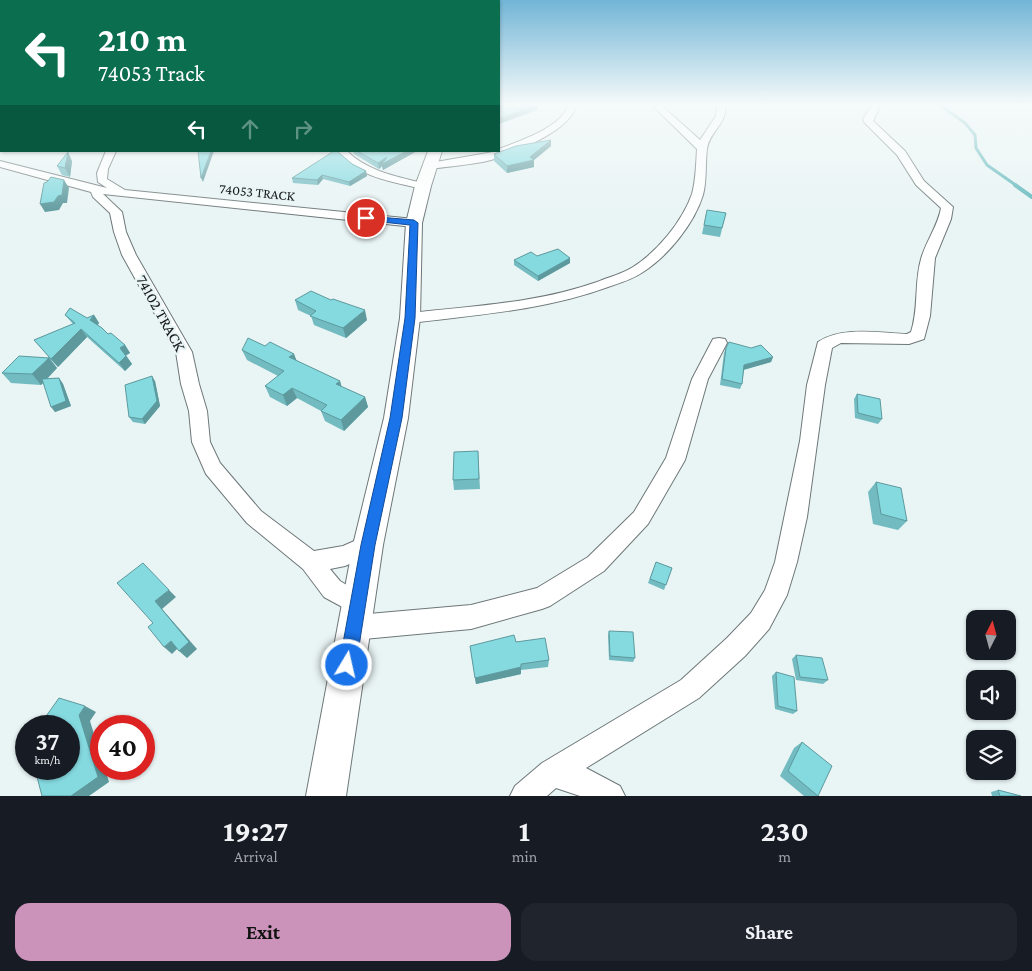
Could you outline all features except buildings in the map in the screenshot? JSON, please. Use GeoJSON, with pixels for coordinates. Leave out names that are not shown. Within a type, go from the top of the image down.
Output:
{"type":"FeatureCollection","features":[{"type":"Feature","properties":{"kind":"street"},"geometry":{"type":"LineString","coordinates":[[342,152],[354,164],[392,179],[429,168],[489,157],[525,142]]}},
{"type":"Feature","properties":{"kind":"street"},"geometry":{"type":"LineString","coordinates":[[696,142],[702,148]]}},
{"type":"Feature","properties":{"kind":"street"},"geometry":{"type":"LineString","coordinates":[[410,318],[533,304],[573,295],[637,270],[656,255],[682,222],[695,199],[701,171],[704,142]]}},
{"type":"Feature","properties":{"kind":"street"},"geometry":{"type":"LineString","coordinates":[[524,796],[552,773],[690,689],[736,647],[760,621],[775,595],[786,562],[796,517],[816,385],[824,346],[834,339],[841,338],[909,339],[918,335],[922,326],[924,281],[928,258],[947,207],[920,183],[901,153],[890,142]]}},
{"type":"Feature","properties":{"kind":"street"},"geometry":{"type":"LineString","coordinates":[[111,152],[101,175],[102,180],[125,194]]}},
{"type":"Feature","properties":{"kind":"street"},"geometry":{"type":"LineString","coordinates":[[0,164],[97,190]]}},
{"type":"Feature","properties":{"kind":"street"},"geometry":{"type":"LineString","coordinates":[[326,796],[368,545],[396,418],[410,318],[414,223],[429,168]]}},
{"type":"Feature","properties":{"kind":"street","name":"74053 TRACK"},"geometry":{"type":"LineString","coordinates":[[97,190],[414,223]]}},
{"type":"Feature","properties":{"kind":"street","name":"74102 TRACK"},"geometry":{"type":"LineString","coordinates":[[97,190],[97,195],[116,212],[120,232],[129,255],[184,352],[190,384],[198,411],[201,442],[213,468],[254,517],[311,562],[355,616]]}},
{"type":"Feature","properties":{"kind":"street"},"geometry":{"type":"LineString","coordinates":[[355,616],[471,617],[542,598],[596,564],[641,518],[675,460],[700,379],[719,343]]}},
{"type":"Feature","properties":{"kind":"street"},"geometry":{"type":"LineString","coordinates":[[311,562],[345,556],[368,545]]}},
{"type":"Feature","properties":{"kind":"street"},"geometry":{"type":"LineString","coordinates":[[552,773],[580,780],[610,796]]}},
{"type":"Feature","properties":{"kind":"waterway"},"geometry":{"type":"LineString","coordinates":[[976,142],[976,148],[987,165],[1017,186]]}},
{"type":"Feature","properties":{"kind":"waterway"},"geometry":{"type":"LineString","coordinates":[[1015,185],[1032,197]]}},
{"type":"Feature","properties":{"kind":"route"},"geometry":{"type":"LineString","coordinates":[[347,665],[368,545],[396,418],[410,318],[410,269],[414,223],[366,218]]}}]}
